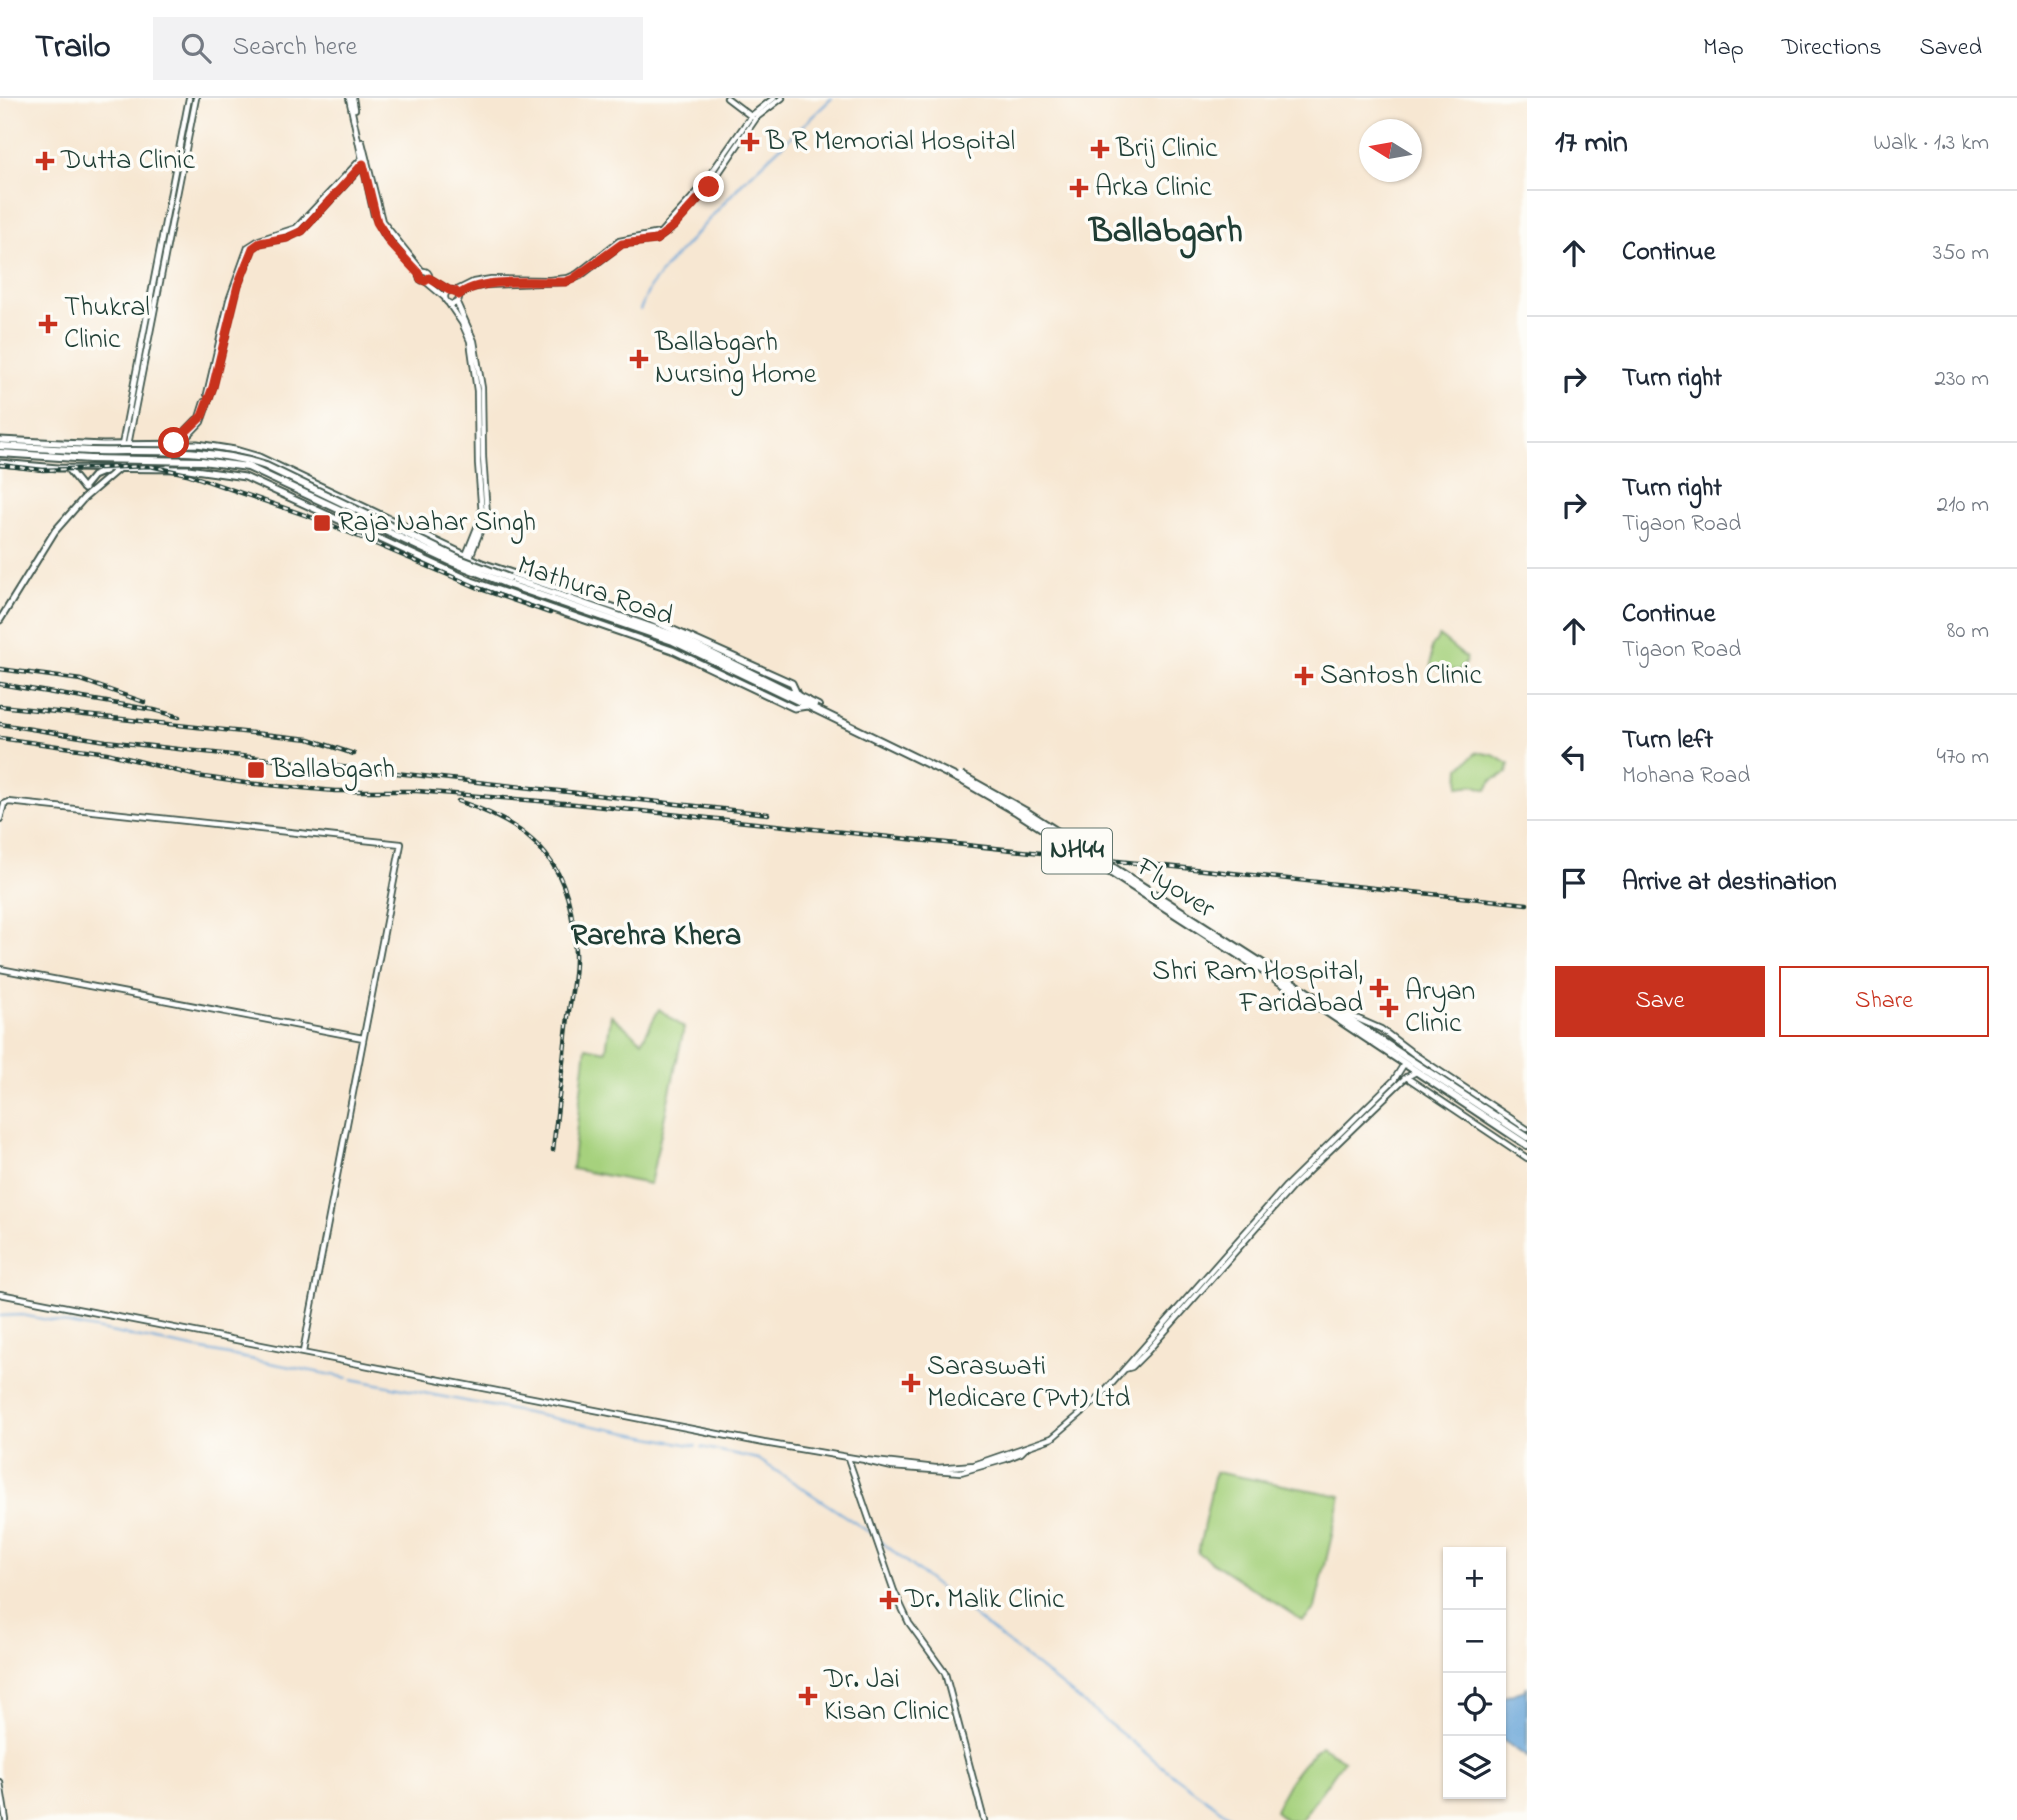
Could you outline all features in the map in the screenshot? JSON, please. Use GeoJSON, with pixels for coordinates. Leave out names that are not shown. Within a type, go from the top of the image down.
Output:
{"type":"FeatureCollection","features":[{"type":"Feature","properties":{"kind":"highway","name":"Mathura Road"},"geometry":{"type":"LineString","coordinates":[[0,446],[90,455]]}},
{"type":"Feature","properties":{"kind":"highway","name":"Mathura Road"},"geometry":{"type":"LineString","coordinates":[[0,453],[202,461],[248,467],[454,563],[648,629],[688,638],[806,699]]}},
{"type":"Feature","properties":{"kind":"highway"},"geometry":{"type":"LineString","coordinates":[[643,640],[649,619]]}},
{"type":"Feature","properties":{"kind":"highway","name":"Mathura Road"},"geometry":{"type":"LineString","coordinates":[[648,629],[814,707]]}},
{"type":"Feature","properties":{"kind":"highway","name":"Flyover"},"geometry":{"type":"LineString","coordinates":[[806,699],[814,707],[985,787],[1329,1009],[1402,1063]]}},
{"type":"Feature","properties":{"kind":"highway","name":"NH44"},"geometry":{"type":"LineString","coordinates":[[1329,1009],[1527,1137]]}},
{"type":"Feature","properties":{"kind":"highway","name":"NH44"},"geometry":{"type":"LineString","coordinates":[[1402,1063],[1527,1145]]}},
{"type":"Feature","properties":{"kind":"main road"},"geometry":{"type":"LineString","coordinates":[[0,440],[100,445],[177,443],[224,448],[260,457],[468,556],[649,619],[688,638]]}},
{"type":"Feature","properties":{"kind":"main road"},"geometry":{"type":"LineString","coordinates":[[145,444],[145,469]]}},
{"type":"Feature","properties":{"kind":"main road"},"geometry":{"type":"LineString","coordinates":[[99,469],[103,457],[100,445]]}},
{"type":"Feature","properties":{"kind":"main road"},"geometry":{"type":"LineString","coordinates":[[0,620],[55,531],[115,470],[125,445]]}},
{"type":"Feature","properties":{"kind":"main road"},"geometry":{"type":"LineString","coordinates":[[0,463],[115,470],[214,471],[254,481],[472,581],[672,650],[794,708],[814,707]]}},
{"type":"Feature","properties":{"kind":"main road"},"geometry":{"type":"LineString","coordinates":[[67,468],[83,488],[86,497]]}},
{"type":"Feature","properties":{"kind":"main road"},"geometry":{"type":"LineString","coordinates":[[83,488],[93,475],[115,470]]}},
{"type":"Feature","properties":{"kind":"street"},"geometry":{"type":"LineString","coordinates":[[125,445],[189,98]]}},
{"type":"Feature","properties":{"kind":"street"},"geometry":{"type":"LineString","coordinates":[[125,445],[196,98]]}},
{"type":"Feature","properties":{"kind":"street"},"geometry":{"type":"LineString","coordinates":[[351,98],[364,161],[382,221],[421,273],[427,272],[427,279],[462,323],[470,341],[481,404]]}},
{"type":"Feature","properties":{"kind":"street"},"geometry":{"type":"LineString","coordinates":[[727,98],[753,118]]}},
{"type":"Feature","properties":{"kind":"street"},"geometry":{"type":"LineString","coordinates":[[444,297],[473,282],[491,279],[568,278],[619,241],[660,233],[700,189],[753,118],[774,98]]}},
{"type":"Feature","properties":{"kind":"street"},"geometry":{"type":"LineString","coordinates":[[753,118],[782,98]]}},
{"type":"Feature","properties":{"kind":"street"},"geometry":{"type":"LineString","coordinates":[[170,469],[177,443],[199,420],[229,300],[248,247],[259,240],[296,228],[364,161]]}},
{"type":"Feature","properties":{"kind":"street"},"geometry":{"type":"LineString","coordinates":[[427,279],[454,292],[474,341],[482,388],[478,463],[482,516],[468,556]]}},
{"type":"Feature","properties":{"kind":"street"},"geometry":{"type":"LineString","coordinates":[[449,304],[457,303]]}},
{"type":"Feature","properties":{"kind":"street"},"geometry":{"type":"LineString","coordinates":[[0,819],[4,804],[9,802],[399,843],[401,848],[303,1352]]}},
{"type":"Feature","properties":{"kind":"street"},"geometry":{"type":"LineString","coordinates":[[0,969],[363,1038]]}},
{"type":"Feature","properties":{"kind":"street"},"geometry":{"type":"LineString","coordinates":[[1329,1009],[1381,1029],[1527,1129]]}},
{"type":"Feature","properties":{"kind":"street"},"geometry":{"type":"LineString","coordinates":[[1394,1085],[1402,1063]]}},
{"type":"Feature","properties":{"kind":"street"},"geometry":{"type":"LineString","coordinates":[[0,1294],[892,1467],[961,1472],[1006,1460],[1027,1447],[1052,1438],[1099,1398],[1125,1369],[1132,1367],[1145,1354],[1294,1185],[1394,1085],[1416,1072]]}},
{"type":"Feature","properties":{"kind":"street"},"geometry":{"type":"LineString","coordinates":[[1406,1077],[1527,1158]]}},
{"type":"Feature","properties":{"kind":"street"},"geometry":{"type":"LineString","coordinates":[[848,1458],[894,1591],[909,1623],[945,1673],[984,1820]]}},
{"type":"Feature","properties":{"kind":"street"},"geometry":{"type":"LineString","coordinates":[[0,1782],[6,1820]]}},
{"type":"Feature","properties":{"kind":"green space"},"geometry":{"type":"Polygon","coordinates":[[[1439,636],[1466,658],[1465,664],[1459,670],[1443,671],[1431,667],[1431,648],[1439,636]]]}},
{"type":"Feature","properties":{"kind":"green space"},"geometry":{"type":"Polygon","coordinates":[[[1477,752],[1493,755],[1509,764],[1507,773],[1492,780],[1487,790],[1473,785],[1459,787],[1460,768],[1477,752]]]}},
{"type":"Feature","properties":{"kind":"green space"},"geometry":{"type":"Polygon","coordinates":[[[659,1009],[684,1028],[650,1184],[572,1169],[586,1047],[606,1051],[611,1015],[642,1041],[659,1009]]]}},
{"type":"Feature","properties":{"kind":"green space"},"geometry":{"type":"Polygon","coordinates":[[[1215,1472],[1341,1496],[1315,1608],[1303,1621],[1198,1553],[1215,1472]]]}},
{"type":"Feature","properties":{"kind":"green space"},"geometry":{"type":"Polygon","coordinates":[[[1321,1746],[1344,1760],[1301,1820],[1286,1820],[1275,1811],[1283,1793],[1294,1776],[1321,1746]]]}},
{"type":"Feature","properties":{"kind":"water"},"geometry":{"type":"Polygon","coordinates":[[[1527,1686],[1527,1757],[1506,1742],[1506,1696],[1525,1690],[1527,1686]]]}},
{"type":"Feature","properties":{"kind":"waterway"},"geometry":{"type":"LineString","coordinates":[[663,270],[743,182],[832,98]]}},
{"type":"Feature","properties":{"kind":"waterway"},"geometry":{"type":"LineString","coordinates":[[640,310],[650,287],[662,272]]}},
{"type":"Feature","properties":{"kind":"waterway"},"geometry":{"type":"LineString","coordinates":[[0,1316],[22,1315],[348,1378]]}},
{"type":"Feature","properties":{"kind":"waterway"},"geometry":{"type":"LineString","coordinates":[[352,1379],[696,1446]]}},
{"type":"Feature","properties":{"kind":"waterway"},"geometry":{"type":"LineString","coordinates":[[701,1447],[758,1459],[872,1534]]}},
{"type":"Feature","properties":{"kind":"waterway"},"geometry":{"type":"LineString","coordinates":[[879,1540],[1177,1778],[1235,1820]]}},
{"type":"Feature","properties":{"kind":"railway"},"geometry":{"type":"LineString","coordinates":[[0,465],[43,470],[150,466],[187,474],[322,521],[481,589],[550,613]]}},
{"type":"Feature","properties":{"kind":"railway"},"geometry":{"type":"LineString","coordinates":[[0,669],[81,680],[144,702]]}},
{"type":"Feature","properties":{"kind":"railway"},"geometry":{"type":"LineString","coordinates":[[0,684],[154,710],[179,717]]}},
{"type":"Feature","properties":{"kind":"railway"},"geometry":{"type":"LineString","coordinates":[[0,706],[309,739],[354,754]]}},
{"type":"Feature","properties":{"kind":"railway"},"geometry":{"type":"LineString","coordinates":[[0,724],[106,741],[768,814]]}},
{"type":"Feature","properties":{"kind":"railway"},"geometry":{"type":"LineString","coordinates":[[0,738],[107,753],[197,776],[245,783],[335,791],[417,791],[575,804],[1527,904]]}},
{"type":"Feature","properties":{"kind":"railway"},"geometry":{"type":"LineString","coordinates":[[458,801],[486,811],[529,838],[546,854],[567,897],[573,923],[575,969],[553,1150]]}},
{"type":"Feature","properties":{"kind":"place","name":"B R Memorial Hospital"},"geometry":{"type":"Point","coordinates":[750,142]}},
{"type":"Feature","properties":{"kind":"place","name":"Brij Clinic"},"geometry":{"type":"Point","coordinates":[1100,149]}},
{"type":"Feature","properties":{"kind":"place","name":"Dutta Clinic"},"geometry":{"type":"Point","coordinates":[45,161]}},
{"type":"Feature","properties":{"kind":"place","name":"Arka Clinic"},"geometry":{"type":"Point","coordinates":[1079,188]}},
{"type":"Feature","properties":{"kind":"place","name":"Thukral Clinic"},"geometry":{"type":"Point","coordinates":[48,324]}},
{"type":"Feature","properties":{"kind":"place","name":"Ballabgarh Nursing Home"},"geometry":{"type":"Point","coordinates":[639,359]}},
{"type":"Feature","properties":{"kind":"place","name":"Raja Nahar Singh"},"geometry":{"type":"Point","coordinates":[322,523]}},
{"type":"Feature","properties":{"kind":"place","name":"Santosh Clinic"},"geometry":{"type":"Point","coordinates":[1304,676]}},
{"type":"Feature","properties":{"kind":"place","name":"Ballabgarh"},"geometry":{"type":"Point","coordinates":[256,770]}},
{"type":"Feature","properties":{"kind":"place","name":"Shri Ram Hospital, Faridabad"},"geometry":{"type":"Point","coordinates":[1379,988]}},
{"type":"Feature","properties":{"kind":"place","name":"Aryan Clinic"},"geometry":{"type":"Point","coordinates":[1389,1008]}},
{"type":"Feature","properties":{"kind":"place","name":"Saraswati Medicare (Pvt) Ltd"},"geometry":{"type":"Point","coordinates":[911,1383]}},
{"type":"Feature","properties":{"kind":"place","name":"Dr. Malik Clinic"},"geometry":{"type":"Point","coordinates":[889,1600]}},
{"type":"Feature","properties":{"kind":"place","name":"Dr. Jai Kisan Clinic"},"geometry":{"type":"Point","coordinates":[808,1696]}},
{"type":"Feature","properties":{"kind":"district","name":"Ballabgarh"},"geometry":{"type":"Point","coordinates":[1166,232]}},
{"type":"Feature","properties":{"kind":"district","name":"Rarehra Khera"},"geometry":{"type":"Point","coordinates":[656,937]}},
{"type":"Feature","properties":{"kind":"route"},"geometry":{"type":"LineString","coordinates":[[174,443],[202,416],[213,387],[238,285],[248,256],[255,245],[287,238],[302,231],[363,164],[372,209],[385,236],[419,274],[422,281],[429,278],[459,295],[463,291],[485,285],[565,282],[580,276],[622,244],[656,240],[666,234],[709,187]]}}]}
